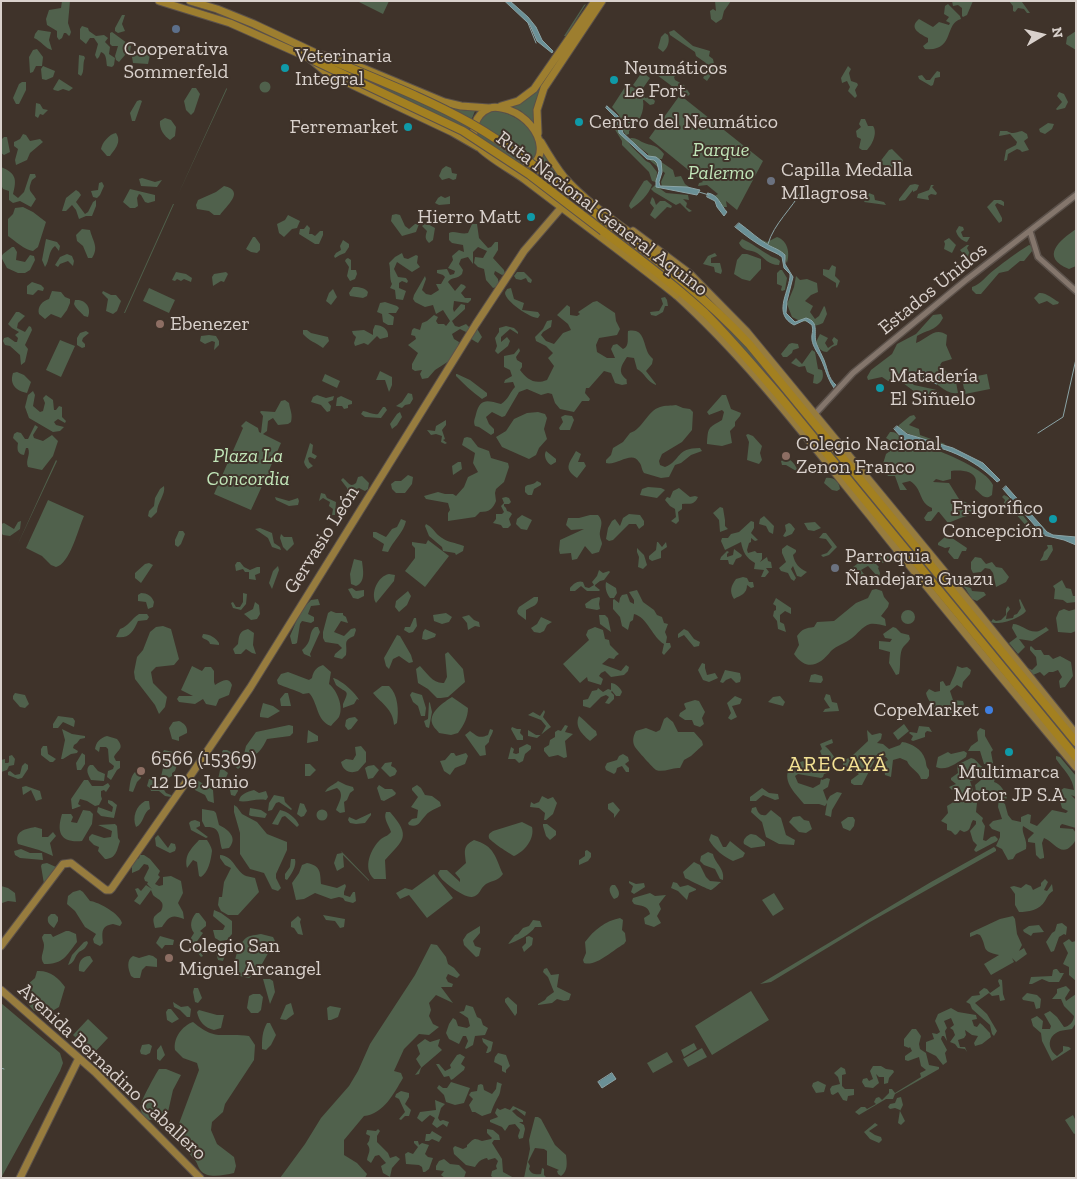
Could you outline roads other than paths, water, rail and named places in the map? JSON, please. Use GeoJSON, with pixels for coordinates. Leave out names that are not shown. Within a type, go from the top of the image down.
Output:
{"type":"FeatureCollection","features":[{"type":"Feature","properties":{"kind":"highway","name":"Ruta Nacional General Aquino"},"geometry":{"type":"LineString","coordinates":[[159,1],[230,23],[447,123],[478,140],[530,175],[652,268],[705,314],[763,376],[915,564],[1076,757]]}},
{"type":"Feature","properties":{"kind":"highway","name":"Ruta Nacional General Aquino"},"geometry":{"type":"LineString","coordinates":[[190,1],[217,9],[254,24],[469,122],[501,143],[659,261],[724,317],[768,367],[1076,742]]}},
{"type":"Feature","properties":{"kind":"highway"},"geometry":{"type":"LineString","coordinates":[[595,1],[534,89],[518,101],[494,108],[480,115],[474,127],[475,140],[482,150],[509,168],[527,167],[539,155],[540,139],[537,110],[541,95],[602,1]]}},
{"type":"Feature","properties":{"kind":"highway","name":"Ruta Nacional General Aquino"},"geometry":{"type":"LineString","coordinates":[[320,55],[332,56],[452,104],[494,108]]}},
{"type":"Feature","properties":{"kind":"highway","name":"Ruta Nacional General Aquino"},"geometry":{"type":"LineString","coordinates":[[309,58],[327,73],[452,132],[482,150]]}},
{"type":"Feature","properties":{"kind":"highway"},"geometry":{"type":"LineString","coordinates":[[494,108],[510,110],[524,118],[534,128],[540,139]]}},
{"type":"Feature","properties":{"kind":"highway","name":"Ruta Nacional General Aquino"},"geometry":{"type":"LineString","coordinates":[[540,139],[557,168],[581,193],[675,268],[702,297]]}},
{"type":"Feature","properties":{"kind":"highway","name":"Ruta Nacional General Aquino"},"geometry":{"type":"LineString","coordinates":[[509,168],[676,295]]}},
{"type":"Feature","properties":{"kind":"highway"},"geometry":{"type":"LineString","coordinates":[[676,295],[705,314]]}},
{"type":"Feature","properties":{"kind":"main road"},"geometry":{"type":"LineString","coordinates":[[581,193],[689,273],[741,326],[1076,734]]}},
{"type":"Feature","properties":{"kind":"main road","name":"Gervasio León"},"geometry":{"type":"LineString","coordinates":[[1,946],[63,864],[67,862],[72,863],[106,890],[110,890],[250,688],[450,364],[516,263],[532,241],[561,208]]}},
{"type":"Feature","properties":{"kind":"main road"},"geometry":{"type":"LineString","coordinates":[[676,295],[716,333],[780,406],[909,566],[946,608],[1076,767]]}},
{"type":"Feature","properties":{"kind":"main road"},"geometry":{"type":"LineString","coordinates":[[763,376],[780,406]]}},
{"type":"Feature","properties":{"kind":"main road"},"geometry":{"type":"LineString","coordinates":[[915,564],[946,608]]}},
{"type":"Feature","properties":{"kind":"main road","name":"Avenida Bernadino Caballero"},"geometry":{"type":"LineString","coordinates":[[1,990],[80,1058],[200,1178]]}},
{"type":"Feature","properties":{"kind":"main road"},"geometry":{"type":"LineString","coordinates":[[20,1178],[80,1058]]}},
{"type":"Feature","properties":{"kind":"street","name":"Estados Unidos"},"geometry":{"type":"LineString","coordinates":[[814,414],[853,373],[961,284],[1076,195]]}},
{"type":"Feature","properties":{"kind":"street"},"geometry":{"type":"LineString","coordinates":[[1030,231],[1037,254],[1041,260],[1076,291]]}},
{"type":"Feature","properties":{"kind":"water"},"geometry":{"type":"Polygon","coordinates":[[[505,1],[510,1],[528,17],[536,27],[542,40],[553,51],[552,53],[537,41],[530,25],[505,1]]]}},
{"type":"Feature","properties":{"kind":"water"},"geometry":{"type":"Polygon","coordinates":[[[607,106],[618,116],[623,133],[648,156],[656,157],[661,161],[660,186],[687,187],[700,190],[697,195],[656,187],[659,171],[657,163],[654,160],[647,159],[619,133],[617,119],[606,108],[607,106]]]}},
{"type":"Feature","properties":{"kind":"water"},"geometry":{"type":"Polygon","coordinates":[[[708,193],[717,198],[727,212],[724,216],[715,201],[707,197],[708,193]]]}},
{"type":"Feature","properties":{"kind":"water"},"geometry":{"type":"Polygon","coordinates":[[[739,223],[762,241],[785,255],[785,264],[793,277],[786,313],[795,322],[806,318],[813,322],[816,341],[830,377],[836,385],[834,388],[813,345],[812,325],[805,320],[794,325],[784,315],[783,303],[790,274],[784,268],[782,257],[746,236],[735,227],[739,223]]]}},
{"type":"Feature","properties":{"kind":"water"},"geometry":{"type":"Polygon","coordinates":[[[926,372],[939,376],[937,384],[923,380],[926,372]]]}},
{"type":"Feature","properties":{"kind":"water"},"geometry":{"type":"Polygon","coordinates":[[[897,426],[907,434],[953,448],[983,463],[1000,480],[997,482],[978,466],[957,454],[903,439],[894,429],[897,426]]]}},
{"type":"Feature","properties":{"kind":"water"},"geometry":{"type":"Polygon","coordinates":[[[1006,486],[1047,532],[1053,535],[1076,537],[1076,545],[1043,535],[1003,489],[1006,486]]]}},
{"type":"Feature","properties":{"kind":"water"},"geometry":{"type":"Polygon","coordinates":[[[612,1073],[616,1079],[602,1088],[598,1082],[612,1073]]]}},
{"type":"Feature","properties":{"kind":"waterway"},"geometry":{"type":"LineString","coordinates":[[528,23],[536,43]]}},
{"type":"Feature","properties":{"kind":"waterway"},"geometry":{"type":"LineString","coordinates":[[768,244],[774,229],[802,190]]}},
{"type":"Feature","properties":{"kind":"waterway"},"geometry":{"type":"LineString","coordinates":[[699,192],[709,195]]}},
{"type":"Feature","properties":{"kind":"waterway"},"geometry":{"type":"LineString","coordinates":[[1038,433],[1063,417],[1076,359]]}},
{"type":"Feature","properties":{"kind":"place","name":"Cooperativa Sommerfeld"},"geometry":{"type":"Point","coordinates":[176,29]}},
{"type":"Feature","properties":{"kind":"place","name":"Veterinaria Integral"},"geometry":{"type":"Point","coordinates":[285,68]}},
{"type":"Feature","properties":{"kind":"place","name":"Neumáticos Le Fort"},"geometry":{"type":"Point","coordinates":[614,80]}},
{"type":"Feature","properties":{"kind":"place","name":"Centro del Neumático"},"geometry":{"type":"Point","coordinates":[579,122]}},
{"type":"Feature","properties":{"kind":"place","name":"Ferremarket"},"geometry":{"type":"Point","coordinates":[408,127]}},
{"type":"Feature","properties":{"kind":"place","name":"Capilla Medalla MIlagrosa"},"geometry":{"type":"Point","coordinates":[771,181]}},
{"type":"Feature","properties":{"kind":"place","name":"Hierro Matt"},"geometry":{"type":"Point","coordinates":[531,217]}},
{"type":"Feature","properties":{"kind":"place","name":"Ebenezer"},"geometry":{"type":"Point","coordinates":[160,324]}},
{"type":"Feature","properties":{"kind":"place","name":"Matadería El Siñuelo"},"geometry":{"type":"Point","coordinates":[880,388]}},
{"type":"Feature","properties":{"kind":"place","name":"Colegio Nacional Zenon Franco"},"geometry":{"type":"Point","coordinates":[786,456]}},
{"type":"Feature","properties":{"kind":"place","name":"Frigorífico Concepción"},"geometry":{"type":"Point","coordinates":[1053,519]}},
{"type":"Feature","properties":{"kind":"place","name":"Parroquia Ñandejara Guazu"},"geometry":{"type":"Point","coordinates":[835,568]}},
{"type":"Feature","properties":{"kind":"place","name":"CopeMarket"},"geometry":{"type":"Point","coordinates":[989,710]}},
{"type":"Feature","properties":{"kind":"place","name":"Multimarca Motor JP S.A"},"geometry":{"type":"Point","coordinates":[1009,752]}},
{"type":"Feature","properties":{"kind":"place","name":"6566 (15369) 12 De Junio"},"geometry":{"type":"Point","coordinates":[141,771]}},
{"type":"Feature","properties":{"kind":"place","name":"Colegio San Miguel Arcangel"},"geometry":{"type":"Point","coordinates":[169,958]}},
{"type":"Feature","properties":{"kind":"district","name":"ARECAYÁ"},"geometry":{"type":"Point","coordinates":[838,765]}},
{"type":"Feature","properties":{"kind":"park label","name":"Parque Palermo"},"geometry":{"type":"Point","coordinates":[721,162]}},
{"type":"Feature","properties":{"kind":"park label","name":"Plaza La Concordia"},"geometry":{"type":"Point","coordinates":[248,468]}}]}
